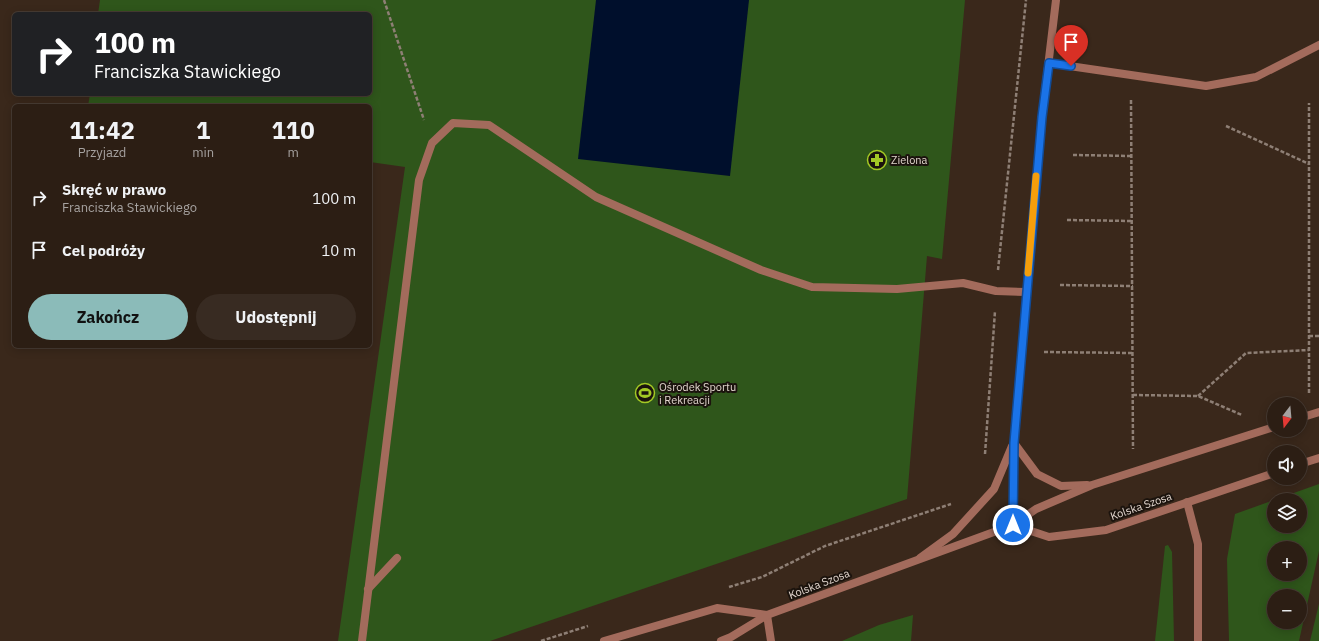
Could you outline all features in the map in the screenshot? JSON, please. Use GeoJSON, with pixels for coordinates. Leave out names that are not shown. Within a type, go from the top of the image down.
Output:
{"type":"FeatureCollection","features":[{"type":"Feature","properties":{"kind":"street"},"geometry":{"type":"LineString","coordinates":[[1013,525],[1014,443],[1026,292],[1042,117],[1056,0]]}},
{"type":"Feature","properties":{"kind":"street"},"geometry":{"type":"LineString","coordinates":[[1049,63],[1206,86],[1256,77],[1319,45]]}},
{"type":"Feature","properties":{"kind":"street"},"geometry":{"type":"LineString","coordinates":[[362,641],[419,180],[432,143],[453,123],[489,125],[596,197],[761,270],[812,287],[897,289],[963,283],[996,291],[1026,292]]}},
{"type":"Feature","properties":{"kind":"street"},"geometry":{"type":"LineString","coordinates":[[1307,416],[1319,412]]}},
{"type":"Feature","properties":{"kind":"street","name":"Kolska Szosa"},"geometry":{"type":"LineString","coordinates":[[721,641],[731,637],[768,615],[919,558],[1013,525],[1036,509],[1092,485],[1267,429]]}},
{"type":"Feature","properties":{"kind":"street"},"geometry":{"type":"LineString","coordinates":[[919,558],[953,534],[994,488],[1014,443]]}},
{"type":"Feature","properties":{"kind":"street","name":"Kolska Szosa"},"geometry":{"type":"LineString","coordinates":[[1014,443],[1038,474],[1043,477],[1061,486],[1092,485]]}},
{"type":"Feature","properties":{"kind":"street"},"geometry":{"type":"LineString","coordinates":[[1307,462],[1319,458]]}},
{"type":"Feature","properties":{"kind":"street","name":"Kolska Szosa"},"geometry":{"type":"LineString","coordinates":[[1013,525],[1049,537],[1106,530],[1267,475]]}},
{"type":"Feature","properties":{"kind":"street"},"geometry":{"type":"LineString","coordinates":[[1188,502],[1198,544],[1198,641]]}},
{"type":"Feature","properties":{"kind":"street"},"geometry":{"type":"LineString","coordinates":[[368,589],[397,558]]}},
{"type":"Feature","properties":{"kind":"street","name":"Kolska Szosa"},"geometry":{"type":"LineString","coordinates":[[604,641],[718,608],[768,615]]}},
{"type":"Feature","properties":{"kind":"street"},"geometry":{"type":"LineString","coordinates":[[768,615],[771,641]]}},
{"type":"Feature","properties":{"kind":"path"},"geometry":{"type":"LineString","coordinates":[[384,0],[432,143]]}},
{"type":"Feature","properties":{"kind":"path"},"geometry":{"type":"LineString","coordinates":[[984,461],[996,291],[1026,0]]}},
{"type":"Feature","properties":{"kind":"path"},"geometry":{"type":"LineString","coordinates":[[1131,100],[1133,451]]}},
{"type":"Feature","properties":{"kind":"path"},"geometry":{"type":"LineString","coordinates":[[1309,103],[1309,394]]}},
{"type":"Feature","properties":{"kind":"path"},"geometry":{"type":"LineString","coordinates":[[1226,126],[1309,164]]}},
{"type":"Feature","properties":{"kind":"path"},"geometry":{"type":"LineString","coordinates":[[1073,155],[1132,156]]}},
{"type":"Feature","properties":{"kind":"path"},"geometry":{"type":"LineString","coordinates":[[1066,220],[1132,221]]}},
{"type":"Feature","properties":{"kind":"path"},"geometry":{"type":"LineString","coordinates":[[1060,285],[1132,286]]}},
{"type":"Feature","properties":{"kind":"path"},"geometry":{"type":"LineString","coordinates":[[1309,336],[1319,336]]}},
{"type":"Feature","properties":{"kind":"path"},"geometry":{"type":"LineString","coordinates":[[1198,396],[1246,354],[1309,350]]}},
{"type":"Feature","properties":{"kind":"path"},"geometry":{"type":"LineString","coordinates":[[1044,352],[1133,353]]}},
{"type":"Feature","properties":{"kind":"path"},"geometry":{"type":"LineString","coordinates":[[1133,395],[1198,396],[1242,415]]}},
{"type":"Feature","properties":{"kind":"path"},"geometry":{"type":"LineString","coordinates":[[825,546],[942,508],[955,502]]}},
{"type":"Feature","properties":{"kind":"green space","name":"Ośrodek Sportu i Rekreacji"},"geometry":{"type":"Polygon","coordinates":[[[100,0],[965,0],[942,259],[927,256],[907,499],[490,641],[338,641],[405,167],[372,162],[372,104],[88,104],[90,96],[372,96],[372,12],[98,12],[100,0]]]}},
{"type":"Feature","properties":{"kind":"green space"},"geometry":{"type":"Polygon","coordinates":[[[1319,484],[1319,551],[1307,605],[1307,589],[1267,589],[1267,629],[1302,629],[1299,641],[1229,641],[1227,559],[1235,514],[1267,503],[1267,533],[1307,533],[1307,493],[1294,493],[1319,484]]]}},
{"type":"Feature","properties":{"kind":"green space"},"geometry":{"type":"Polygon","coordinates":[[[1168,545],[1172,552],[1174,641],[1155,641],[1165,546],[1168,545]]]}},
{"type":"Feature","properties":{"kind":"green space"},"geometry":{"type":"Polygon","coordinates":[[[1319,604],[1319,641],[1310,641],[1319,604]]]}},
{"type":"Feature","properties":{"kind":"green space"},"geometry":{"type":"Polygon","coordinates":[[[913,615],[911,641],[842,641],[879,625],[913,615]]]}},
{"type":"Feature","properties":{"kind":"water"},"geometry":{"type":"Polygon","coordinates":[[[596,0],[749,0],[730,176],[578,159],[596,0]]]}},
{"type":"Feature","properties":{"kind":"slow traffic"},"geometry":{"type":"LineString","coordinates":[[1028,273],[1036,176]]}},
{"type":"Feature","properties":{"kind":"place","name":"Zielona"},"geometry":{"type":"Point","coordinates":[877,160]}},
{"type":"Feature","properties":{"kind":"place","name":"Ośrodek Sportu i Rekreacji"},"geometry":{"type":"Point","coordinates":[645,393]}},
{"type":"Feature","properties":{"kind":"route"},"geometry":{"type":"LineString","coordinates":[[1013,525],[1014,443],[1042,117],[1049,63],[1071,66]]}}]}
